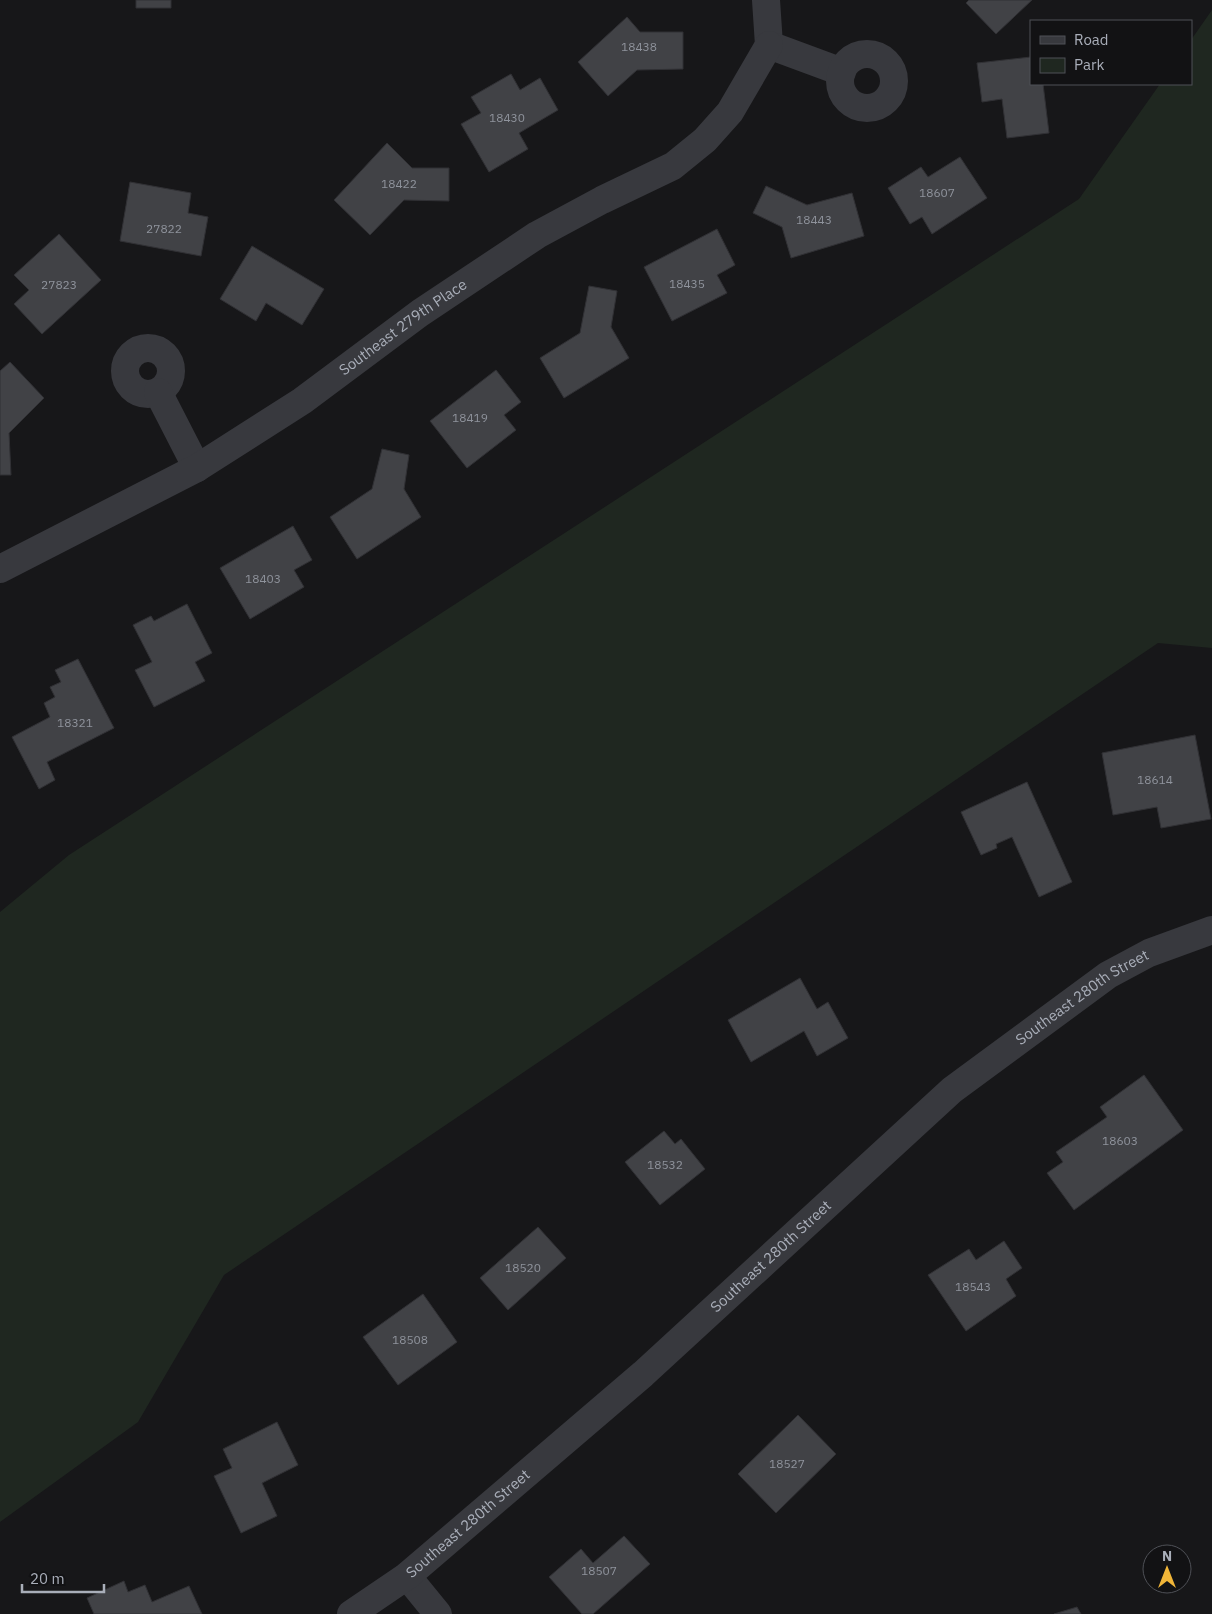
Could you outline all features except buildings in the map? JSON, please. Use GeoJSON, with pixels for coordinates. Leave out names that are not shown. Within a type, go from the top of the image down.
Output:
{"type":"FeatureCollection","features":[{"type":"Feature","properties":{"kind":"street"},"geometry":{"type":"LineString","coordinates":[[766,0],[769,45],[842,72]]}},
{"type":"Feature","properties":{"kind":"street","name":"Southeast 279th Place"},"geometry":{"type":"LineString","coordinates":[[0,569],[197,468],[302,401],[420,313],[536,235],[602,200],[673,166],[705,140],[730,112],[769,45]]}},
{"type":"Feature","properties":{"kind":"street"},"geometry":{"type":"LineString","coordinates":[[158,392],[197,468]]}},
{"type":"Feature","properties":{"kind":"street","name":"Southeast 280th Street"},"geometry":{"type":"LineString","coordinates":[[351,1614],[407,1576],[643,1374],[952,1090],[1108,975],[1149,952],[1212,930]]}},
{"type":"Feature","properties":{"kind":"street"},"geometry":{"type":"LineString","coordinates":[[407,1576],[438,1614]]}},
{"type":"Feature","properties":{"kind":"green space"},"geometry":{"type":"Polygon","coordinates":[[[1212,10],[1212,648],[1158,643],[224,1275],[138,1422],[0,1522],[0,912],[69,855],[1079,199],[1159,85],[1192,85],[1192,39],[1212,10]]]}}]}
